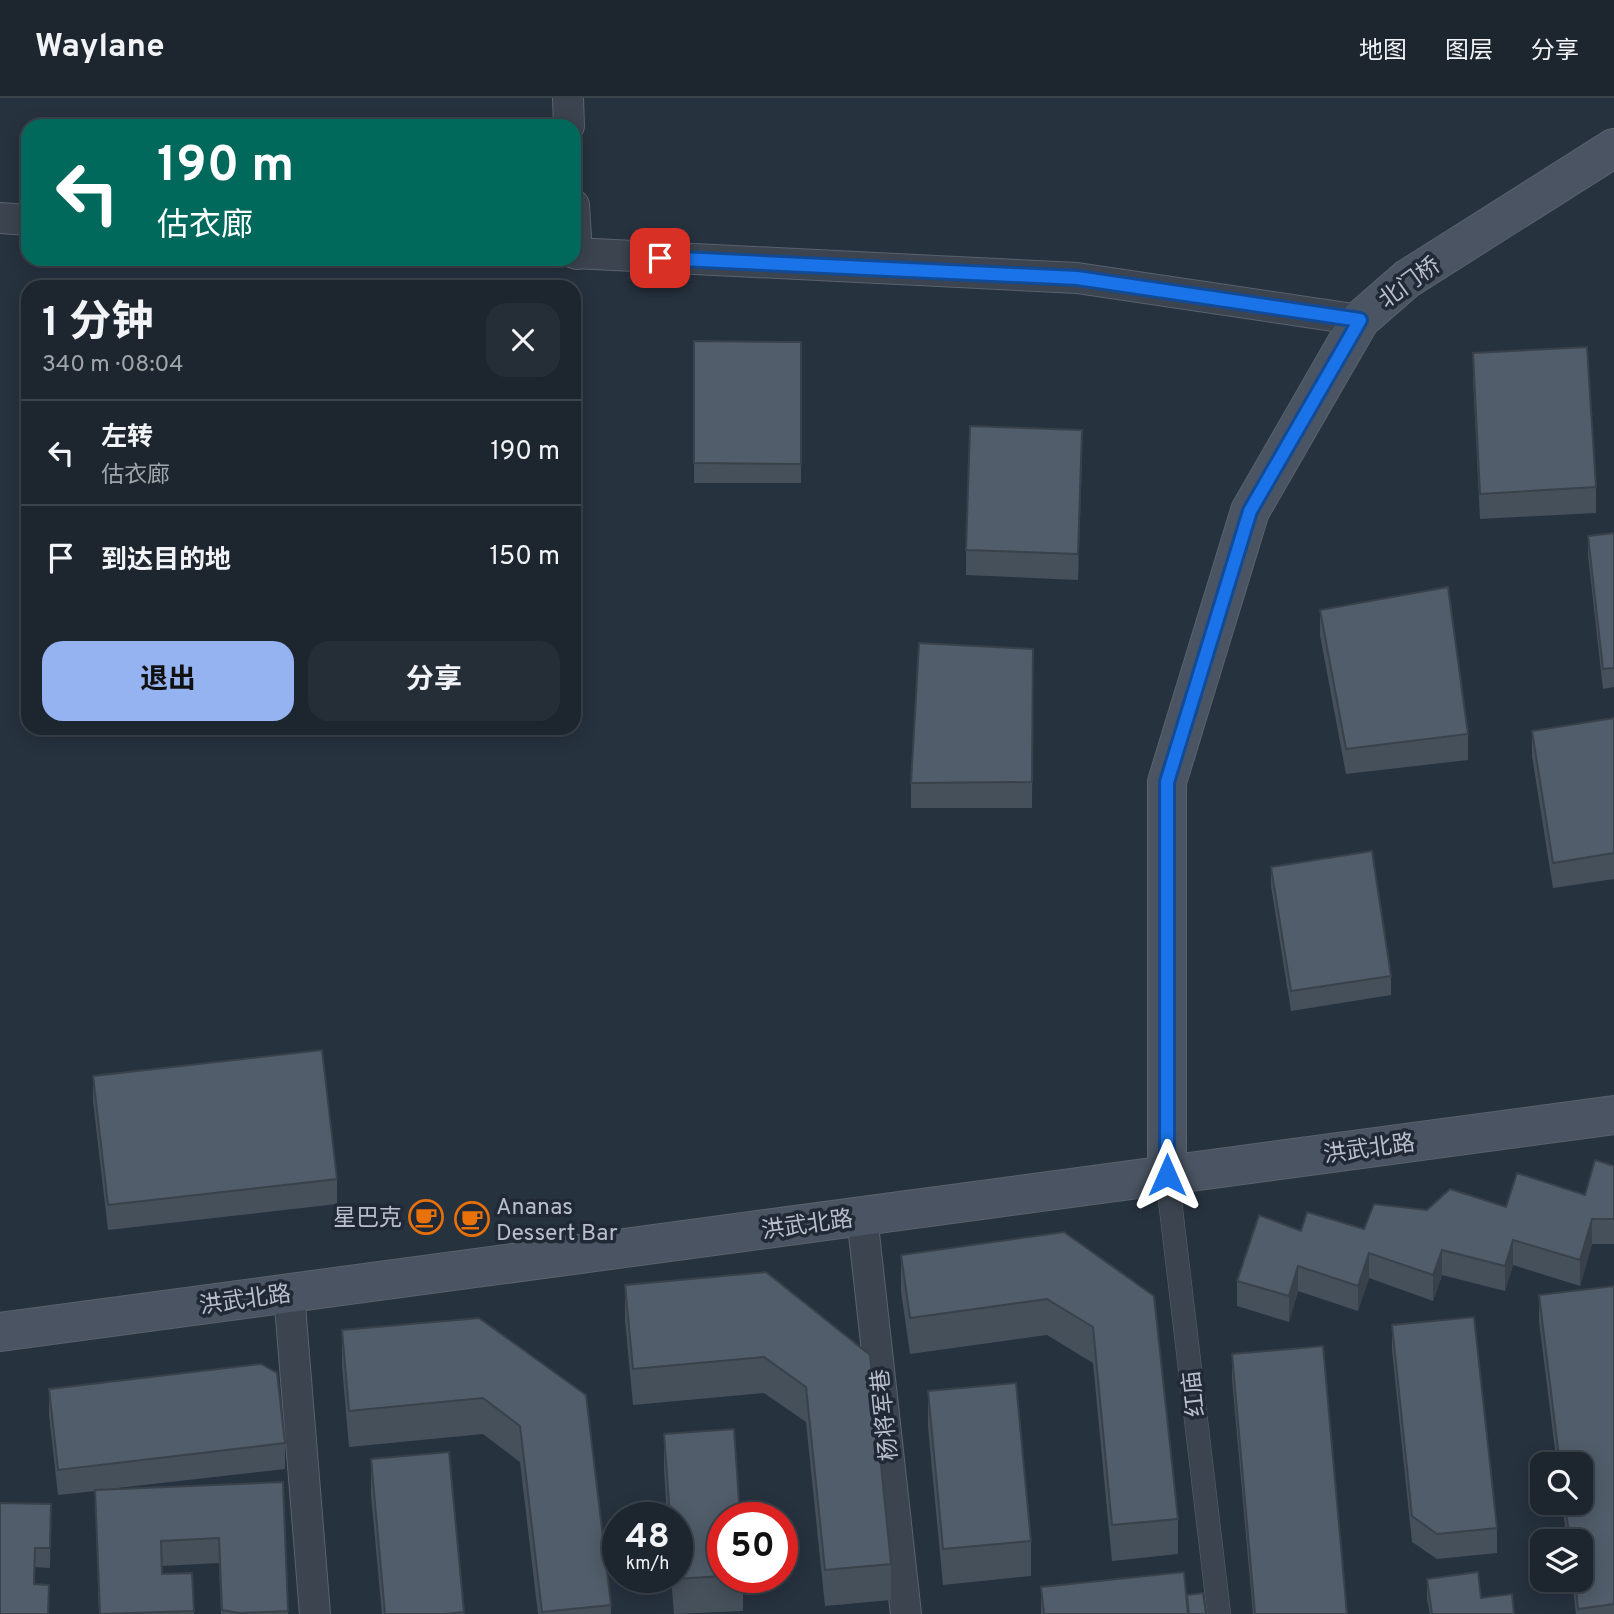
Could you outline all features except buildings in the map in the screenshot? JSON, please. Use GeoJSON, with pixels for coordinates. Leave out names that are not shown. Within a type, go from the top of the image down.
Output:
{"type":"FeatureCollection","features":[{"type":"Feature","properties":{"kind":"main road","name":"北门桥"},"geometry":{"type":"LineString","coordinates":[[1167,1175],[1167,782],[1250,511],[1360,320],[1408,279],[1614,148]]}},
{"type":"Feature","properties":{"kind":"main road","name":"洪武北路"},"geometry":{"type":"LineString","coordinates":[[0,1332],[1614,1115]]}},
{"type":"Feature","properties":{"kind":"street"},"geometry":{"type":"LineString","coordinates":[[568,98],[569,119]]}},
{"type":"Feature","properties":{"kind":"street"},"geometry":{"type":"LineString","coordinates":[[0,218],[21,220]]}},
{"type":"Feature","properties":{"kind":"street"},"geometry":{"type":"LineString","coordinates":[[581,253],[1077,278],[1360,320]]}},
{"type":"Feature","properties":{"kind":"street","name":"红庙"},"geometry":{"type":"LineString","coordinates":[[1167,1175],[1219,1614]]}},
{"type":"Feature","properties":{"kind":"street","name":"杨将军巷"},"geometry":{"type":"LineString","coordinates":[[862,1216],[906,1614]]}},
{"type":"Feature","properties":{"kind":"street"},"geometry":{"type":"LineString","coordinates":[[289,1293],[314,1614]]}},
{"type":"Feature","properties":{"kind":"place","name":"星巴克"},"geometry":{"type":"Point","coordinates":[426,1217]}},
{"type":"Feature","properties":{"kind":"place","name":"Ananas Dessert Bar"},"geometry":{"type":"Point","coordinates":[472,1219]}},
{"type":"Feature","properties":{"kind":"route"},"geometry":{"type":"LineString","coordinates":[[660,258],[1077,278],[1360,320],[1250,511],[1167,782],[1167,1175]]}}]}
